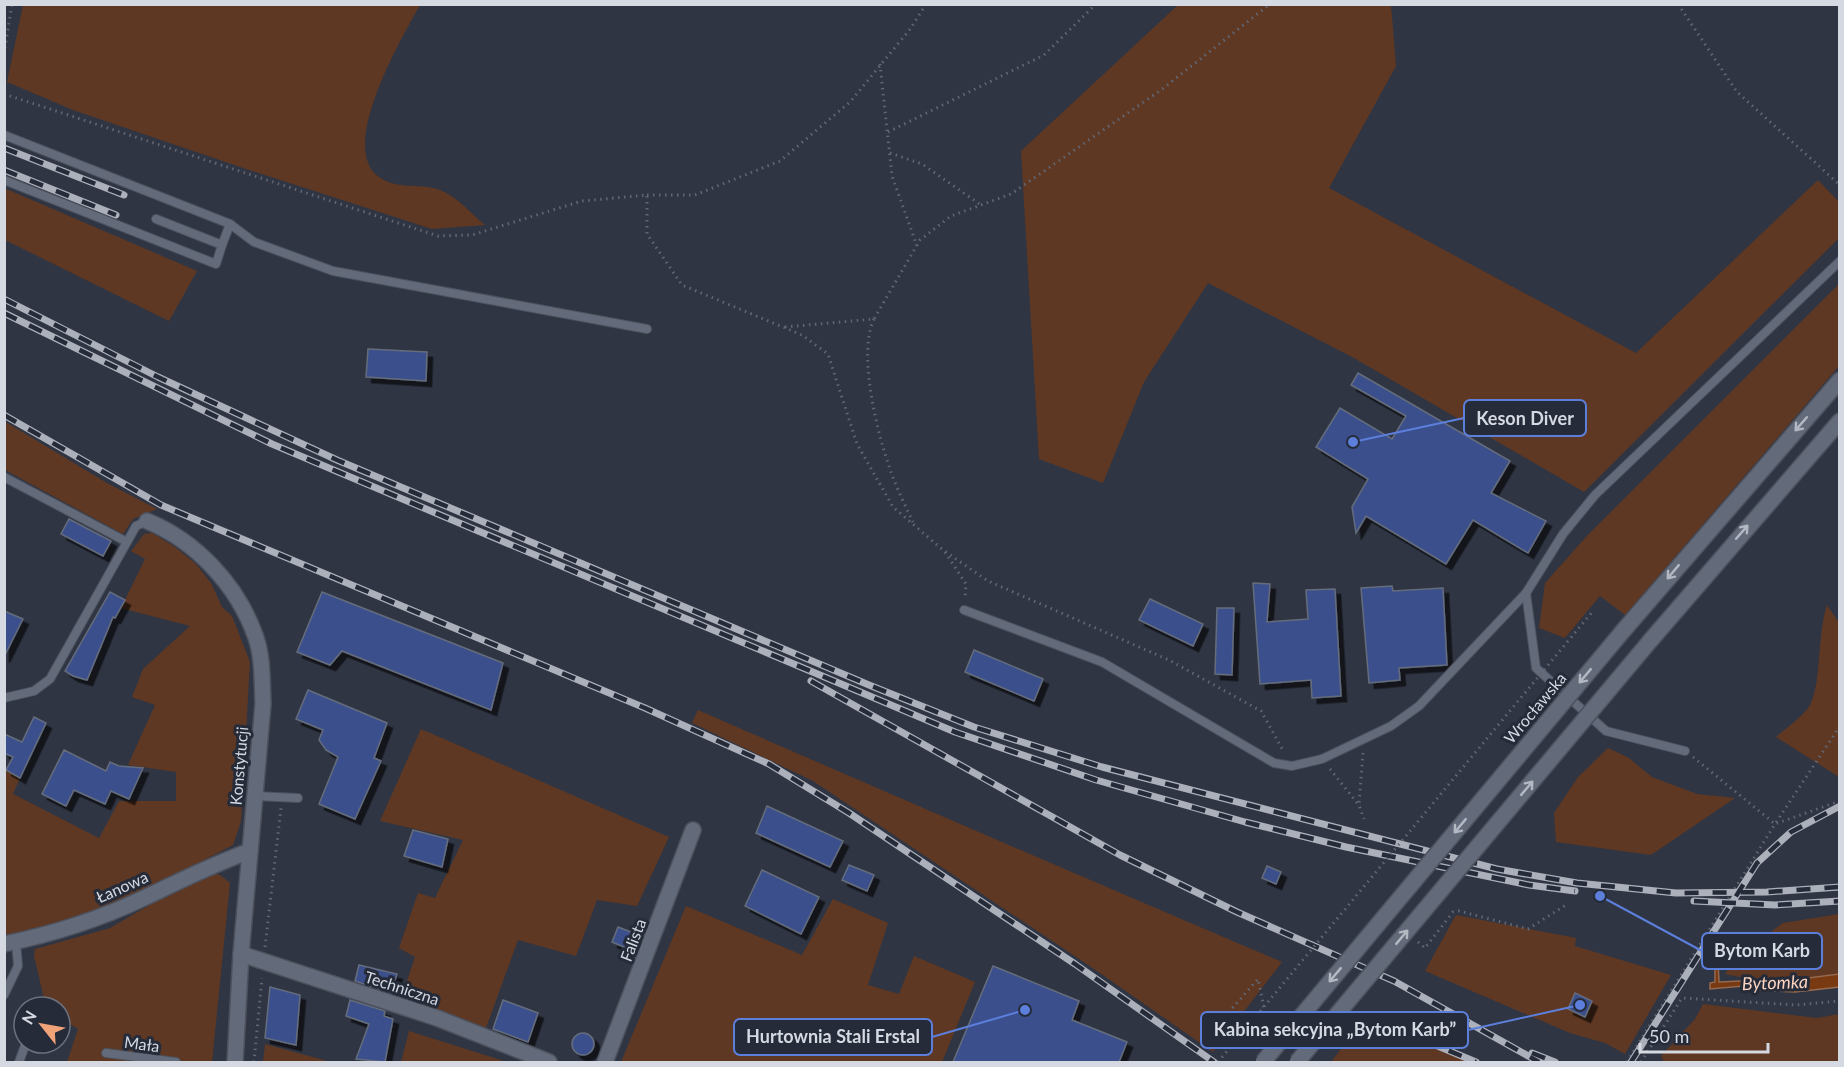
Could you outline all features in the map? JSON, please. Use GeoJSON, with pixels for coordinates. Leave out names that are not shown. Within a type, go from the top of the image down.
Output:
{"type":"FeatureCollection","features":[{"type":"Feature","properties":{"kind":"main road","name":"Wrocławska"},"geometry":{"type":"LineString","coordinates":[[1263,1062],[1623,631],[1839,380]]}},
{"type":"Feature","properties":{"kind":"main road"},"geometry":{"type":"LineString","coordinates":[[1297,1062],[1650,641],[1839,421]]}},
{"type":"Feature","properties":{"kind":"main road","name":"Konstytucji"},"geometry":{"type":"LineString","coordinates":[[147,521],[174,534],[208,561],[233,594],[255,635],[262,672],[263,704],[241,954],[235,1062]]}},
{"type":"Feature","properties":{"kind":"main road","name":"Falista"},"geometry":{"type":"LineString","coordinates":[[605,1062],[693,830]]}},
{"type":"Feature","properties":{"kind":"main road","name":"Łanowa"},"geometry":{"type":"LineString","coordinates":[[10,943],[92,920],[214,863],[250,851]]}},
{"type":"Feature","properties":{"kind":"main road","name":"Techniczna"},"geometry":{"type":"LineString","coordinates":[[241,954],[437,1018],[549,1062]]}},
{"type":"Feature","properties":{"kind":"lane"},"geometry":{"type":"LineString","coordinates":[[4,135],[230,224],[254,242],[333,271],[647,328]]}},
{"type":"Feature","properties":{"kind":"lane"},"geometry":{"type":"LineString","coordinates":[[4,180],[216,264],[230,224]]}},
{"type":"Feature","properties":{"kind":"lane"},"geometry":{"type":"LineString","coordinates":[[156,219],[222,245]]}},
{"type":"Feature","properties":{"kind":"lane"},"geometry":{"type":"LineString","coordinates":[[964,610],[1102,662],[1274,763],[1292,766],[1322,759],[1391,726],[1419,706],[1526,593],[1563,534],[1595,495],[1839,261]]}},
{"type":"Feature","properties":{"kind":"lane"},"geometry":{"type":"LineString","coordinates":[[4,477],[127,542]]}},
{"type":"Feature","properties":{"kind":"lane"},"geometry":{"type":"LineString","coordinates":[[4,698],[34,691],[50,679],[136,526],[147,521]]}},
{"type":"Feature","properties":{"kind":"lane"},"geometry":{"type":"LineString","coordinates":[[1526,593],[1536,668],[1606,730],[1685,751]]}},
{"type":"Feature","properties":{"kind":"lane"},"geometry":{"type":"LineString","coordinates":[[255,796],[298,798]]}},
{"type":"Feature","properties":{"kind":"lane"},"geometry":{"type":"LineString","coordinates":[[4,995],[18,966],[10,943]]}},
{"type":"Feature","properties":{"kind":"lane","name":"Mała"},"geometry":{"type":"LineString","coordinates":[[106,1053],[176,1062]]}},
{"type":"Feature","properties":{"kind":"path"},"geometry":{"type":"LineString","coordinates":[[4,54],[12,4]]}},
{"type":"Feature","properties":{"kind":"path"},"geometry":{"type":"LineString","coordinates":[[4,94],[438,236],[472,235],[582,201],[647,195],[695,195],[780,161],[850,102],[911,28],[926,4]]}},
{"type":"Feature","properties":{"kind":"path"},"geometry":{"type":"LineString","coordinates":[[888,132],[1044,55],[1096,4]]}},
{"type":"Feature","properties":{"kind":"path"},"geometry":{"type":"LineString","coordinates":[[914,524],[888,463],[872,396],[867,333],[921,240],[951,216],[1011,194],[1161,90],[1270,4]]}},
{"type":"Feature","properties":{"kind":"path"},"geometry":{"type":"LineString","coordinates":[[1678,4],[1737,92],[1839,185]]}},
{"type":"Feature","properties":{"kind":"path"},"geometry":{"type":"LineString","coordinates":[[880,63],[892,176],[917,246]]}},
{"type":"Feature","properties":{"kind":"path"},"geometry":{"type":"LineString","coordinates":[[890,153],[922,164],[981,205]]}},
{"type":"Feature","properties":{"kind":"path"},"geometry":{"type":"LineString","coordinates":[[647,195],[648,234],[682,285],[802,335],[828,354],[857,444],[893,507],[943,550],[988,581],[1169,660],[1261,711],[1292,766]]}},
{"type":"Feature","properties":{"kind":"path"},"geometry":{"type":"LineString","coordinates":[[783,327],[874,319]]}},
{"type":"Feature","properties":{"kind":"path"},"geometry":{"type":"LineString","coordinates":[[943,550],[966,584],[964,610]]}},
{"type":"Feature","properties":{"kind":"path"},"geometry":{"type":"LineString","coordinates":[[1218,1062],[1593,611]]}},
{"type":"Feature","properties":{"kind":"path"},"geometry":{"type":"LineString","coordinates":[[1628,1062],[1774,824],[1839,726]]}},
{"type":"Feature","properties":{"kind":"path"},"geometry":{"type":"LineString","coordinates":[[1359,805],[1364,740]]}},
{"type":"Feature","properties":{"kind":"path"},"geometry":{"type":"LineString","coordinates":[[1685,751],[1774,824]]}},
{"type":"Feature","properties":{"kind":"path"},"geometry":{"type":"LineString","coordinates":[[1322,759],[1359,805],[1364,819]]}},
{"type":"Feature","properties":{"kind":"path"},"geometry":{"type":"LineString","coordinates":[[254,1062],[281,798]]}},
{"type":"Feature","properties":{"kind":"path"},"geometry":{"type":"LineString","coordinates":[[1774,824],[1839,801]]}},
{"type":"Feature","properties":{"kind":"path"},"geometry":{"type":"LineString","coordinates":[[1417,941],[1425,948],[1453,912],[1459,911],[1528,929],[1566,904]]}},
{"type":"Feature","properties":{"kind":"path"},"geometry":{"type":"LineString","coordinates":[[1208,1049],[1222,1020],[1258,979],[1267,1022],[1278,1038]]}},
{"type":"Feature","properties":{"kind":"path"},"geometry":{"type":"LineString","coordinates":[[1641,1062],[1682,998],[1796,1005],[1839,1001]]}},
{"type":"Feature","properties":{"kind":"shaded area"},"geometry":{"type":"Polygon","coordinates":[[[23,5],[420,5],[400,41],[377,92],[365,142],[368,163],[379,177],[393,184],[430,187],[444,192],[457,200],[485,225],[432,229],[73,110],[7,82],[23,5]]]}},
{"type":"Feature","properties":{"kind":"shaded area"},"geometry":{"type":"Polygon","coordinates":[[[1178,5],[1391,5],[1396,66],[1329,188],[1636,353],[1818,180],[1839,202],[1839,238],[1584,492],[1354,358],[1208,283],[1144,382],[1103,483],[1039,459],[1021,151],[1178,5]]]}},
{"type":"Feature","properties":{"kind":"shaded area"},"geometry":{"type":"Polygon","coordinates":[[[4,188],[197,271],[169,321],[5,240],[4,188]]]}},
{"type":"Feature","properties":{"kind":"shaded area"},"geometry":{"type":"Polygon","coordinates":[[[1839,284],[1839,366],[1625,615],[1600,596],[1565,638],[1539,628],[1545,583],[1585,538],[1839,284]]]}},
{"type":"Feature","properties":{"kind":"shaded area"},"geometry":{"type":"Polygon","coordinates":[[[4,421],[107,483],[157,509],[133,519],[123,534],[5,470],[4,421]]]}},
{"type":"Feature","properties":{"kind":"shaded area"},"geometry":{"type":"Polygon","coordinates":[[[152,533],[175,547],[196,564],[211,583],[222,607],[232,616],[250,662],[241,821],[233,845],[127,900],[35,931],[5,938],[4,770],[20,778],[13,794],[99,838],[119,801],[176,801],[176,772],[128,765],[155,705],[132,697],[143,669],[190,626],[121,608],[145,559],[131,551],[144,534],[152,533]]]}},
{"type":"Feature","properties":{"kind":"shaded area"},"geometry":{"type":"Polygon","coordinates":[[[1827,605],[1839,623],[1839,777],[1776,737],[1799,718],[1810,705],[1814,695],[1827,605]]]}},
{"type":"Feature","properties":{"kind":"shaded area"},"geometry":{"type":"Polygon","coordinates":[[[698,710],[1282,962],[1213,1052],[1097,971],[813,781],[692,723],[698,710]]]}},
{"type":"Feature","properties":{"kind":"shaded area"},"geometry":{"type":"Polygon","coordinates":[[[421,729],[669,837],[637,906],[597,900],[576,956],[518,940],[486,1028],[423,1007],[427,997],[404,990],[415,957],[399,948],[418,893],[435,898],[463,840],[380,821],[421,729]]]}},
{"type":"Feature","properties":{"kind":"shaded area"},"geometry":{"type":"Polygon","coordinates":[[[1608,748],[1629,758],[1652,777],[1697,794],[1735,798],[1651,855],[1556,842],[1554,813],[1578,777],[1608,748]]]}},
{"type":"Feature","properties":{"kind":"shaded area"},"geometry":{"type":"Polygon","coordinates":[[[206,872],[220,875],[230,883],[212,1062],[67,1062],[69,1055],[72,1055],[78,1029],[72,1025],[72,995],[43,995],[34,956],[35,949],[110,928],[206,872]]]}},
{"type":"Feature","properties":{"kind":"shaded area"},"geometry":{"type":"Polygon","coordinates":[[[833,899],[888,923],[868,985],[899,994],[914,956],[975,982],[942,1062],[621,1062],[686,906],[802,955],[833,899]]]}},
{"type":"Feature","properties":{"kind":"shaded area"},"geometry":{"type":"Polygon","coordinates":[[[1839,914],[1839,974],[1796,979],[1768,979],[1725,974],[1739,955],[1783,923],[1839,914]]]}},
{"type":"Feature","properties":{"kind":"shaded area"},"geometry":{"type":"Polygon","coordinates":[[[1456,915],[1576,938],[1575,946],[1671,975],[1625,1054],[1605,1043],[1570,1033],[1425,971],[1456,915]]]}},
{"type":"Feature","properties":{"kind":"shaded area"},"geometry":{"type":"Polygon","coordinates":[[[1703,1004],[1817,1018],[1839,1014],[1839,1062],[1664,1062],[1661,1056],[1695,1019],[1703,1004]]]}},
{"type":"Feature","properties":{"kind":"shaded area"},"geometry":{"type":"Polygon","coordinates":[[[1366,1016],[1421,1036],[1471,1062],[1331,1062],[1366,1016]]]}},
{"type":"Feature","properties":{"kind":"shaded area"},"geometry":{"type":"Polygon","coordinates":[[[409,1031],[507,1062],[401,1062],[409,1031]]]}},
{"type":"Feature","properties":{"kind":"shaded area"},"geometry":{"type":"Polygon","coordinates":[[[265,1044],[331,1062],[263,1062],[265,1044]]]}},
{"type":"Feature","properties":{"kind":"water","name":"Bytomka"},"geometry":{"type":"Polygon","coordinates":[[[1715,962],[1718,962],[1719,982],[1808,978],[1839,974],[1839,987],[1795,992],[1756,990],[1755,985],[1710,989],[1710,983],[1715,982],[1715,962]]]}},
{"type":"Feature","properties":{"kind":"building"},"geometry":{"type":"Polygon","coordinates":[[[368,349],[427,352],[426,381],[366,377],[368,349]]]}},
{"type":"Feature","properties":{"kind":"building"},"geometry":{"type":"Polygon","coordinates":[[[1358,373],[1510,461],[1491,493],[1546,521],[1528,553],[1473,520],[1446,564],[1366,516],[1356,533],[1352,507],[1368,479],[1316,447],[1340,408],[1392,439],[1406,416],[1351,385],[1358,373]]]}},
{"type":"Feature","properties":{"kind":"building"},"geometry":{"type":"Polygon","coordinates":[[[69,519],[111,541],[103,556],[61,534],[69,519]]]}},
{"type":"Feature","properties":{"kind":"building"},"geometry":{"type":"Polygon","coordinates":[[[1253,583],[1270,584],[1267,622],[1308,619],[1306,590],[1335,589],[1341,696],[1312,698],[1311,680],[1260,684],[1253,583]]]}},
{"type":"Feature","properties":{"kind":"building"},"geometry":{"type":"Polygon","coordinates":[[[1392,586],[1393,591],[1443,588],[1447,665],[1399,668],[1400,680],[1369,683],[1361,588],[1392,586]]]}},
{"type":"Feature","properties":{"kind":"building"},"geometry":{"type":"Polygon","coordinates":[[[110,592],[125,600],[115,618],[113,617],[87,680],[73,676],[65,671],[110,592]]]}},
{"type":"Feature","properties":{"kind":"building"},"geometry":{"type":"Polygon","coordinates":[[[322,592],[503,663],[491,710],[342,651],[330,665],[297,652],[322,592]]]}},
{"type":"Feature","properties":{"kind":"building"},"geometry":{"type":"Polygon","coordinates":[[[1150,599],[1203,624],[1193,646],[1139,620],[1150,599]]]}},
{"type":"Feature","properties":{"kind":"building"},"geometry":{"type":"Polygon","coordinates":[[[1217,608],[1234,608],[1232,675],[1215,674],[1217,608]]]}},
{"type":"Feature","properties":{"kind":"building"},"geometry":{"type":"Polygon","coordinates":[[[4,611],[23,619],[4,657],[4,611]]]}},
{"type":"Feature","properties":{"kind":"building"},"geometry":{"type":"Polygon","coordinates":[[[974,650],[1043,679],[1034,701],[965,672],[974,650]]]}},
{"type":"Feature","properties":{"kind":"building"},"geometry":{"type":"Polygon","coordinates":[[[308,690],[387,723],[374,758],[381,761],[355,819],[319,804],[338,757],[326,750],[319,740],[323,730],[296,719],[308,690]]]}},
{"type":"Feature","properties":{"kind":"building"},"geometry":{"type":"Polygon","coordinates":[[[34,717],[46,723],[20,778],[6,770],[13,757],[4,753],[4,734],[22,742],[34,717]]]}},
{"type":"Feature","properties":{"kind":"building"},"geometry":{"type":"Polygon","coordinates":[[[64,750],[106,771],[110,762],[119,766],[143,768],[129,799],[111,791],[105,804],[74,790],[66,806],[42,794],[64,750]]]}},
{"type":"Feature","properties":{"kind":"building"},"geometry":{"type":"Polygon","coordinates":[[[767,806],[843,841],[830,867],[756,833],[767,806]]]}},
{"type":"Feature","properties":{"kind":"building"},"geometry":{"type":"Polygon","coordinates":[[[413,830],[448,839],[442,867],[404,856],[413,830]]]}},
{"type":"Feature","properties":{"kind":"building"},"geometry":{"type":"Polygon","coordinates":[[[849,865],[874,875],[867,891],[842,880],[849,865]]]}},
{"type":"Feature","properties":{"kind":"building"},"geometry":{"type":"Polygon","coordinates":[[[1267,866],[1281,872],[1276,884],[1262,878],[1267,866]]]}},
{"type":"Feature","properties":{"kind":"building"},"geometry":{"type":"Polygon","coordinates":[[[762,870],[819,897],[801,934],[745,906],[762,870]]]}},
{"type":"Feature","properties":{"kind":"building"},"geometry":{"type":"Polygon","coordinates":[[[618,927],[641,936],[636,952],[612,942],[618,927]]]}},
{"type":"Feature","properties":{"kind":"building"},"geometry":{"type":"Polygon","coordinates":[[[359,965],[397,974],[391,993],[355,981],[359,965]]]}},
{"type":"Feature","properties":{"kind":"building"},"geometry":{"type":"Polygon","coordinates":[[[993,966],[1079,1001],[1072,1020],[1127,1042],[1119,1062],[953,1062],[993,966]]]}},
{"type":"Feature","properties":{"kind":"building"},"geometry":{"type":"Polygon","coordinates":[[[270,987],[300,995],[296,1045],[265,1038],[270,987]]]}},
{"type":"Feature","properties":{"kind":"building"},"geometry":{"type":"Polygon","coordinates":[[[1575,993],[1592,1001],[1585,1017],[1568,1009],[1575,993]]]}},
{"type":"Feature","properties":{"kind":"building"},"geometry":{"type":"Polygon","coordinates":[[[350,1000],[385,1011],[384,1016],[393,1019],[385,1062],[356,1059],[369,1024],[346,1016],[350,1000]]]}},
{"type":"Feature","properties":{"kind":"building"},"geometry":{"type":"Polygon","coordinates":[[[503,1000],[538,1013],[528,1042],[493,1029],[503,1000]]]}},
{"type":"Feature","properties":{"kind":"building"},"geometry":{"type":"Polygon","coordinates":[[[583,1033],[591,1036],[594,1044],[591,1052],[583,1055],[575,1052],[572,1044],[575,1036],[583,1033]]]}},
{"type":"Feature","properties":{"kind":"railway"},"geometry":{"type":"LineString","coordinates":[[4,148],[124,195]]}},
{"type":"Feature","properties":{"kind":"railway"},"geometry":{"type":"LineString","coordinates":[[4,170],[116,215]]}},
{"type":"Feature","properties":{"kind":"railway"},"geometry":{"type":"LineString","coordinates":[[4,299],[158,377],[337,460],[869,685],[974,727],[1102,767],[1497,869],[1577,883],[1676,893],[1767,892],[1840,887]]}},
{"type":"Feature","properties":{"kind":"railway"},"geometry":{"type":"LineString","coordinates":[[4,313],[272,444],[955,732],[1096,780],[1245,822],[1346,847],[1529,885],[1575,891]]}},
{"type":"Feature","properties":{"kind":"railway"},"geometry":{"type":"LineString","coordinates":[[4,415],[161,505],[645,708],[769,764],[849,813],[1075,964],[1214,1062]]}},
{"type":"Feature","properties":{"kind":"railway"},"geometry":{"type":"LineString","coordinates":[[811,681],[1120,855],[1237,912],[1394,981],[1539,1062]]}},
{"type":"Feature","properties":{"kind":"railway"},"geometry":{"type":"LineString","coordinates":[[1631,1062],[1757,863],[1791,832],[1840,806]]}},
{"type":"Feature","properties":{"kind":"railway"},"geometry":{"type":"LineString","coordinates":[[1694,901],[1775,905],[1840,901]]}},
{"type":"Feature","properties":{"kind":"railway"},"geometry":{"type":"LineString","coordinates":[[1397,1029],[1476,1062]]}},
{"type":"Feature","properties":{"kind":"railway"},"geometry":{"type":"LineString","coordinates":[[1532,1053],[1555,1062]]}},
{"type":"Feature","properties":{"kind":"place","name":"Keson Diver"},"geometry":{"type":"Point","coordinates":[1353,442]}},
{"type":"Feature","properties":{"kind":"place","name":"Bytom Karb"},"geometry":{"type":"Point","coordinates":[1600,896]}},
{"type":"Feature","properties":{"kind":"place","name":"Kabina sekcyjna „Bytom Karb”"},"geometry":{"type":"Point","coordinates":[1580,1005]}},
{"type":"Feature","properties":{"kind":"place","name":"Hurtownia Stali Erstal"},"geometry":{"type":"Point","coordinates":[1025,1010]}}]}
